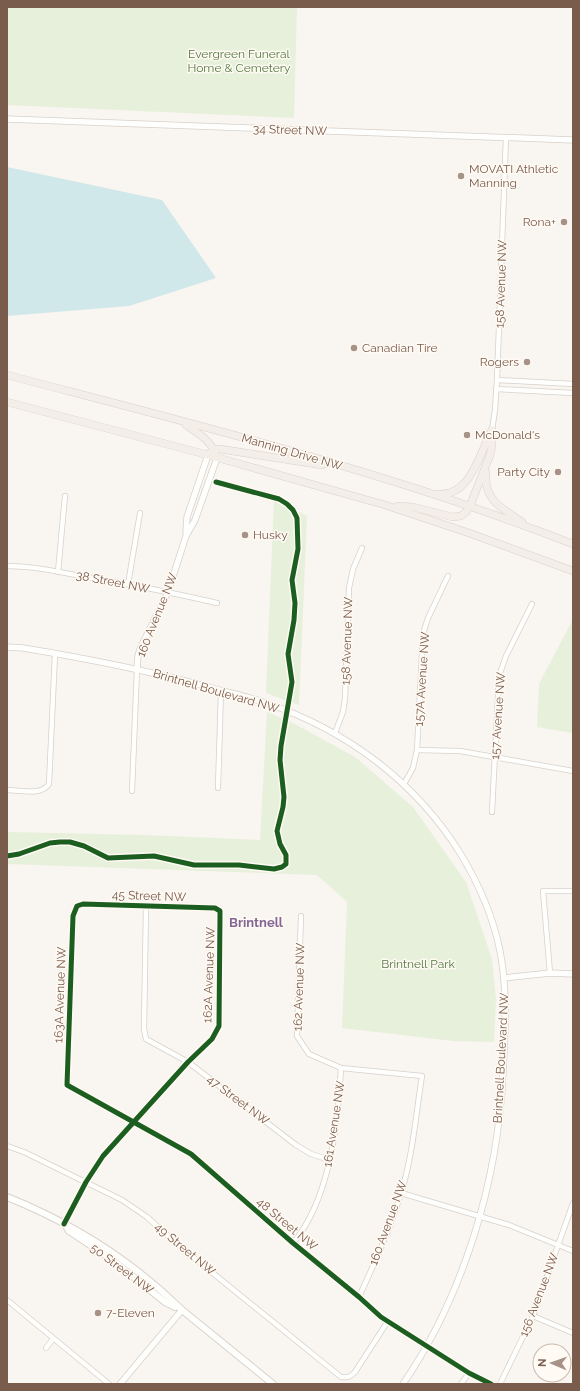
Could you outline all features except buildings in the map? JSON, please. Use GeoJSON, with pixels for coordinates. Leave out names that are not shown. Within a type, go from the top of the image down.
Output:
{"type":"FeatureCollection","features":[{"type":"Feature","properties":{"kind":"main road","name":"Manning Drive NW"},"geometry":{"type":"LineString","coordinates":[[7,375],[332,462],[470,506],[573,544]]}},
{"type":"Feature","properties":{"kind":"main road","name":"Manning Drive NW"},"geometry":{"type":"LineString","coordinates":[[7,402],[208,455],[386,505],[573,571]]}},
{"type":"Feature","properties":{"kind":"main road"},"geometry":{"type":"LineString","coordinates":[[179,420],[203,436],[213,449],[217,458]]}},
{"type":"Feature","properties":{"kind":"main road"},"geometry":{"type":"LineString","coordinates":[[386,505],[412,507],[452,516],[461,516],[470,506],[486,466],[492,446],[492,430]]}},
{"type":"Feature","properties":{"kind":"main road"},"geometry":{"type":"LineString","coordinates":[[430,493],[442,494],[450,492],[463,484],[475,469],[492,430]]}},
{"type":"Feature","properties":{"kind":"main road"},"geometry":{"type":"LineString","coordinates":[[208,455],[213,449]]}},
{"type":"Feature","properties":{"kind":"main road"},"geometry":{"type":"LineString","coordinates":[[213,449],[224,449],[322,465],[332,462]]}},
{"type":"Feature","properties":{"kind":"main road"},"geometry":{"type":"LineString","coordinates":[[486,466],[486,482],[490,496],[499,506],[532,528]]}},
{"type":"Feature","properties":{"kind":"main road","name":"50 Street NW"},"geometry":{"type":"LineString","coordinates":[[7,1197],[79,1231],[113,1254],[168,1297],[273,1384]]}},
{"type":"Feature","properties":{"kind":"street","name":"34 Street NW"},"geometry":{"type":"LineString","coordinates":[[7,119],[573,140]]}},
{"type":"Feature","properties":{"kind":"street","name":"158 Avenue NW"},"geometry":{"type":"LineString","coordinates":[[492,430],[497,380],[506,138]]}},
{"type":"Feature","properties":{"kind":"street"},"geometry":{"type":"LineString","coordinates":[[497,380],[573,384]]}},
{"type":"Feature","properties":{"kind":"street"},"geometry":{"type":"LineString","coordinates":[[496,389],[573,393]]}},
{"type":"Feature","properties":{"kind":"street","name":"160 Avenue NW"},"geometry":{"type":"LineString","coordinates":[[186,536],[187,517],[208,455]]}},
{"type":"Feature","properties":{"kind":"street","name":"160 Avenue NW"},"geometry":{"type":"LineString","coordinates":[[132,791],[138,656],[168,592],[186,536],[195,520],[217,458]]}},
{"type":"Feature","properties":{"kind":"street"},"geometry":{"type":"LineString","coordinates":[[58,572],[65,496]]}},
{"type":"Feature","properties":{"kind":"street"},"geometry":{"type":"LineString","coordinates":[[128,584],[140,513]]}},
{"type":"Feature","properties":{"kind":"street","name":"158 Avenue NW"},"geometry":{"type":"LineString","coordinates":[[335,734],[343,712],[346,692],[349,588],[362,548]]}},
{"type":"Feature","properties":{"kind":"street","name":"38 Street NW"},"geometry":{"type":"LineString","coordinates":[[7,566],[31,567],[128,584],[217,603]]}},
{"type":"Feature","properties":{"kind":"street","name":"157A Avenue NW"},"geometry":{"type":"LineString","coordinates":[[404,784],[413,768],[417,750],[423,634],[428,618],[448,576]]}},
{"type":"Feature","properties":{"kind":"street","name":"157 Avenue NW"},"geometry":{"type":"LineString","coordinates":[[492,812],[499,676],[506,656],[532,604]]}},
{"type":"Feature","properties":{"kind":"street","name":"Brintnell Boulevard NW"},"geometry":{"type":"LineString","coordinates":[[7,647],[22,648],[137,669],[264,702],[313,722],[369,755],[404,784],[440,824],[453,842],[476,882],[493,924],[500,950],[504,978],[505,1026],[501,1108],[493,1159],[479,1216],[466,1259],[427,1345],[403,1384]]}},
{"type":"Feature","properties":{"kind":"street"},"geometry":{"type":"LineString","coordinates":[[7,790],[44,790],[47,788],[50,780],[55,654]]}},
{"type":"Feature","properties":{"kind":"street"},"geometry":{"type":"LineString","coordinates":[[218,788],[221,691]]}},
{"type":"Feature","properties":{"kind":"street"},"geometry":{"type":"LineString","coordinates":[[417,750],[460,752],[573,771]]}},
{"type":"Feature","properties":{"kind":"street"},"geometry":{"type":"LineString","coordinates":[[550,974],[543,891],[573,891]]}},
{"type":"Feature","properties":{"kind":"street","name":"45 Street NW"},"geometry":{"type":"LineString","coordinates":[[77,906],[83,904],[215,908],[220,911]]}},
{"type":"Feature","properties":{"kind":"street","name":"163A Avenue NW"},"geometry":{"type":"LineString","coordinates":[[67,1085],[73,916],[77,906]]}},
{"type":"Feature","properties":{"kind":"street","name":"47 Street NW"},"geometry":{"type":"LineString","coordinates":[[146,907],[144,1029],[146,1039],[188,1062],[296,1145],[311,1154],[330,1160]]}},
{"type":"Feature","properties":{"kind":"street","name":"162A Avenue NW"},"geometry":{"type":"LineString","coordinates":[[64,1224],[86,1182],[103,1156],[188,1062],[212,1039],[219,1026],[220,911]]}},
{"type":"Feature","properties":{"kind":"street","name":"162 Avenue NW"},"geometry":{"type":"LineString","coordinates":[[301,916],[296,1036],[309,1054],[341,1068]]}},
{"type":"Feature","properties":{"kind":"street"},"geometry":{"type":"LineString","coordinates":[[504,978],[550,974],[573,974]]}},
{"type":"Feature","properties":{"kind":"street","name":"160 Avenue NW"},"geometry":{"type":"LineString","coordinates":[[341,1068],[422,1076],[411,1147],[401,1193],[384,1241],[359,1297]]}},
{"type":"Feature","properties":{"kind":"street","name":"161 Avenue NW"},"geometry":{"type":"LineString","coordinates":[[293,1243],[303,1231],[310,1218],[319,1197],[330,1160],[339,1101],[341,1068]]}},
{"type":"Feature","properties":{"kind":"street","name":"48 Street NW"},"geometry":{"type":"LineString","coordinates":[[67,1085],[191,1154],[376,1313],[469,1373],[491,1384]]}},
{"type":"Feature","properties":{"kind":"street","name":"49 Street NW"},"geometry":{"type":"LineString","coordinates":[[7,1146],[24,1152],[86,1182],[122,1200],[141,1212],[177,1244],[337,1375],[347,1378],[355,1372],[388,1321]]}},
{"type":"Feature","properties":{"kind":"street"},"geometry":{"type":"LineString","coordinates":[[401,1193],[521,1229],[573,1251]]}},
{"type":"Feature","properties":{"kind":"street","name":"156 Avenue NW"},"geometry":{"type":"LineString","coordinates":[[500,1384],[533,1316],[573,1203]]}},
{"type":"Feature","properties":{"kind":"street"},"geometry":{"type":"LineString","coordinates":[[7,1300],[109,1384]]}},
{"type":"Feature","properties":{"kind":"street"},"geometry":{"type":"LineString","coordinates":[[120,1384],[182,1310]]}},
{"type":"Feature","properties":{"kind":"street"},"geometry":{"type":"LineString","coordinates":[[533,1316],[573,1333]]}},
{"type":"Feature","properties":{"kind":"street"},"geometry":{"type":"LineString","coordinates":[[46,1348],[53,1339]]}},
{"type":"Feature","properties":{"kind":"street"},"geometry":{"type":"LineString","coordinates":[[461,1384],[469,1373]]}},
{"type":"Feature","properties":{"kind":"green space","name":"Evergreen Funeral Home & Cemetery"},"geometry":{"type":"Polygon","coordinates":[[[7,7],[297,7],[294,118],[7,105],[7,7]]]}},
{"type":"Feature","properties":{"kind":"green space"},"geometry":{"type":"Polygon","coordinates":[[[274,499],[307,516],[299,705],[266,693],[274,499]]]}},
{"type":"Feature","properties":{"kind":"green space"},"geometry":{"type":"Polygon","coordinates":[[[573,619],[573,733],[537,727],[539,684],[573,619]]]}},
{"type":"Feature","properties":{"kind":"green space","name":"Brintnell Park"},"geometry":{"type":"Polygon","coordinates":[[[267,712],[293,723],[355,757],[413,807],[466,882],[492,959],[496,999],[494,1042],[453,1041],[342,1028],[347,902],[317,875],[7,864],[7,832],[145,835],[260,840],[267,712]]]}},
{"type":"Feature","properties":{"kind":"water"},"geometry":{"type":"Polygon","coordinates":[[[7,167],[162,200],[216,278],[129,306],[7,316],[7,167]]]}},
{"type":"Feature","properties":{"kind":"cycle path"},"geometry":{"type":"LineString","coordinates":[[7,856],[19,854],[50,843],[70,842],[84,846],[108,858],[154,856],[194,865],[239,865],[274,869],[282,867],[286,864],[286,855],[280,844],[277,831],[284,797],[280,760],[281,746],[292,682],[288,654],[294,620],[295,603],[292,580],[298,549],[297,518],[293,510],[279,499],[216,482]]}},
{"type":"Feature","properties":{"kind":"cycle path"},"geometry":{"type":"LineString","coordinates":[[64,1224],[86,1182],[103,1156],[188,1062],[212,1039],[219,1026],[220,911],[215,908],[83,904],[77,906],[73,916],[67,1085],[191,1154],[381,1317],[469,1373],[491,1384]]}},
{"type":"Feature","properties":{"kind":"place","name":"MOVATI Athletic Manning"},"geometry":{"type":"Point","coordinates":[461,176]}},
{"type":"Feature","properties":{"kind":"place","name":"Rona+"},"geometry":{"type":"Point","coordinates":[564,222]}},
{"type":"Feature","properties":{"kind":"place","name":"Canadian Tire"},"geometry":{"type":"Point","coordinates":[354,348]}},
{"type":"Feature","properties":{"kind":"place","name":"Rogers"},"geometry":{"type":"Point","coordinates":[527,362]}},
{"type":"Feature","properties":{"kind":"place","name":"McDonald's"},"geometry":{"type":"Point","coordinates":[467,435]}},
{"type":"Feature","properties":{"kind":"place","name":"Party City"},"geometry":{"type":"Point","coordinates":[558,472]}},
{"type":"Feature","properties":{"kind":"place","name":"Husky"},"geometry":{"type":"Point","coordinates":[245,535]}},
{"type":"Feature","properties":{"kind":"place","name":"7-Eleven"},"geometry":{"type":"Point","coordinates":[98,1313]}},
{"type":"Feature","properties":{"kind":"district","name":"Brintnell"},"geometry":{"type":"Point","coordinates":[256,922]}}]}
